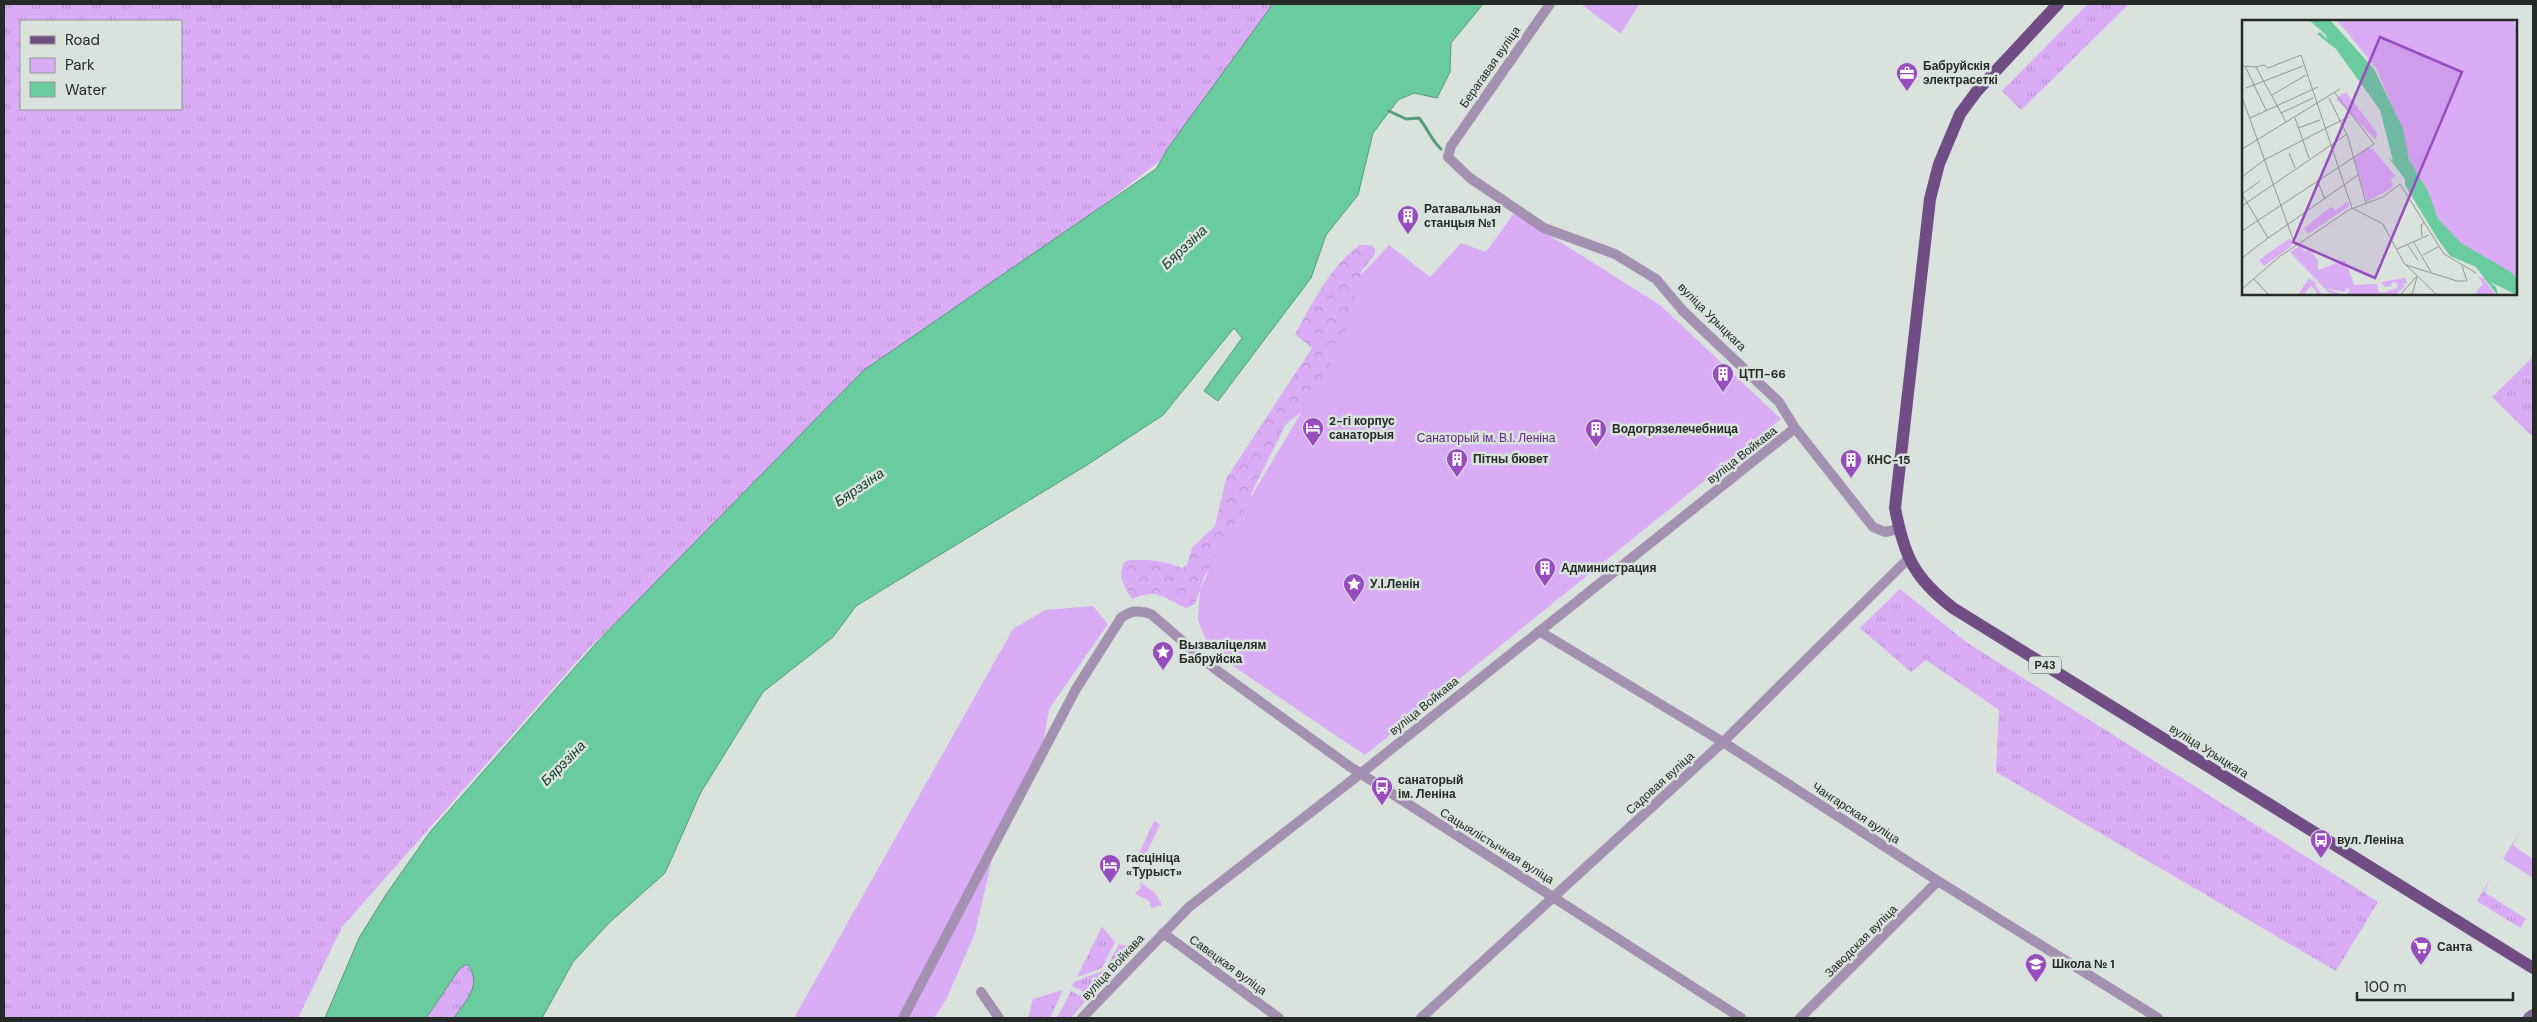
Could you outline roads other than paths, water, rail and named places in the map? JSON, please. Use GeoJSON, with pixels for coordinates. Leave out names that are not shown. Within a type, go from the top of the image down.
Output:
{"type":"FeatureCollection","features":[{"type":"Feature","properties":{"kind":"main road","name":"вуліца Урыцкага"},"geometry":{"type":"LineString","coordinates":[[2058,4],[1977,91],[1960,114],[1940,164],[1930,198],[1895,508],[1899,530],[1909,558],[1918,576],[1953,608],[2533,968]]}},
{"type":"Feature","properties":{"kind":"main road"},"geometry":{"type":"LineString","coordinates":[[2529,1018],[2533,1014]]}},
{"type":"Feature","properties":{"kind":"street","name":"Берагавая вуліца"},"geometry":{"type":"LineString","coordinates":[[1451,146],[1550,4]]}},
{"type":"Feature","properties":{"kind":"street","name":"вуліца Урыцкага"},"geometry":{"type":"LineString","coordinates":[[1451,146],[1448,157],[1470,178],[1544,228],[1615,254],[1656,279],[1683,311],[1779,402],[1795,428],[1873,527],[1885,532],[1899,530]]}},
{"type":"Feature","properties":{"kind":"street","name":"вуліца Войкава"},"geometry":{"type":"LineString","coordinates":[[1082,1018],[1163,933],[1210,890],[1360,774],[1795,428]]}},
{"type":"Feature","properties":{"kind":"street","name":"Садовая вуліца"},"geometry":{"type":"LineString","coordinates":[[1421,1018],[1723,742],[1909,558]]}},
{"type":"Feature","properties":{"kind":"street","name":"Сацыялістычная вуліца"},"geometry":{"type":"LineString","coordinates":[[903,1018],[1076,689],[1121,618],[1129,612],[1140,610],[1151,614],[1215,669],[1360,774],[1741,1018]]}},
{"type":"Feature","properties":{"kind":"street","name":"Чангарская вуліца"},"geometry":{"type":"LineString","coordinates":[[1539,631],[1723,742],[1938,881],[2158,1018]]}},
{"type":"Feature","properties":{"kind":"street","name":"Заводская вуліца"},"geometry":{"type":"LineString","coordinates":[[1800,1018],[1938,881]]}},
{"type":"Feature","properties":{"kind":"street","name":"Савецкая вуліца"},"geometry":{"type":"LineString","coordinates":[[1163,933],[1279,1018]]}},
{"type":"Feature","properties":{"kind":"street"},"geometry":{"type":"LineString","coordinates":[[981,992],[999,1018]]}},
{"type":"Feature","properties":{"kind":"water","name":"Бярэзіна"},"geometry":{"type":"Polygon","coordinates":[[[1273,4],[1483,4],[1451,43],[1450,72],[1437,98],[1414,93],[1398,100],[1373,133],[1358,195],[1326,235],[1311,278],[1218,401],[1204,391],[1242,338],[1234,328],[1163,415],[1087,465],[856,606],[833,637],[763,692],[701,792],[665,873],[609,923],[573,962],[542,1018],[454,1018],[468,998],[473,986],[474,979],[468,964],[460,968],[426,1018],[325,1018],[359,938],[385,896],[430,832],[598,641],[864,370],[1156,169],[1168,148],[1273,4]]]}},
{"type":"Feature","properties":{"kind":"waterway"},"geometry":{"type":"LineString","coordinates":[[1389,111],[1406,119],[1419,118],[1441,149]]}},
{"type":"Feature","properties":{"kind":"place","name":"Бабруйскія электрасеткі"},"geometry":{"type":"Point","coordinates":[1907,92]}},
{"type":"Feature","properties":{"kind":"place","name":"Ратавальная станцыя №1"},"geometry":{"type":"Point","coordinates":[1408,235]}},
{"type":"Feature","properties":{"kind":"place","name":"ЦТП-66"},"geometry":{"type":"Point","coordinates":[1723,393]}},
{"type":"Feature","properties":{"kind":"place","name":"2-гі корпус санаторыя"},"geometry":{"type":"Point","coordinates":[1313,447]}},
{"type":"Feature","properties":{"kind":"place","name":"Водогрязелечебница"},"geometry":{"type":"Point","coordinates":[1596,448]}},
{"type":"Feature","properties":{"kind":"place","name":"Пітны бювет"},"geometry":{"type":"Point","coordinates":[1457,478]}},
{"type":"Feature","properties":{"kind":"place","name":"КНС-15"},"geometry":{"type":"Point","coordinates":[1851,479]}},
{"type":"Feature","properties":{"kind":"place","name":"Администрация"},"geometry":{"type":"Point","coordinates":[1545,587]}},
{"type":"Feature","properties":{"kind":"place","name":"У.І.Ленін"},"geometry":{"type":"Point","coordinates":[1354,603]}},
{"type":"Feature","properties":{"kind":"place","name":"Вызваліцелям Бабруйска"},"geometry":{"type":"Point","coordinates":[1163,671]}},
{"type":"Feature","properties":{"kind":"place","name":"санаторый ім. Леніна"},"geometry":{"type":"Point","coordinates":[1382,806]}},
{"type":"Feature","properties":{"kind":"place","name":"вул. Леніна"},"geometry":{"type":"Point","coordinates":[2321,859]}},
{"type":"Feature","properties":{"kind":"place","name":"гасцініца «Турыст»"},"geometry":{"type":"Point","coordinates":[1110,884]}},
{"type":"Feature","properties":{"kind":"place","name":"Санта"},"geometry":{"type":"Point","coordinates":[2421,966]}},
{"type":"Feature","properties":{"kind":"place","name":"Школа № 1"},"geometry":{"type":"Point","coordinates":[2036,983]}},
{"type":"Feature","properties":{"kind":"park label","name":"Санаторый ім. В.І. Леніна"},"geometry":{"type":"Point","coordinates":[1486,438]}}]}
